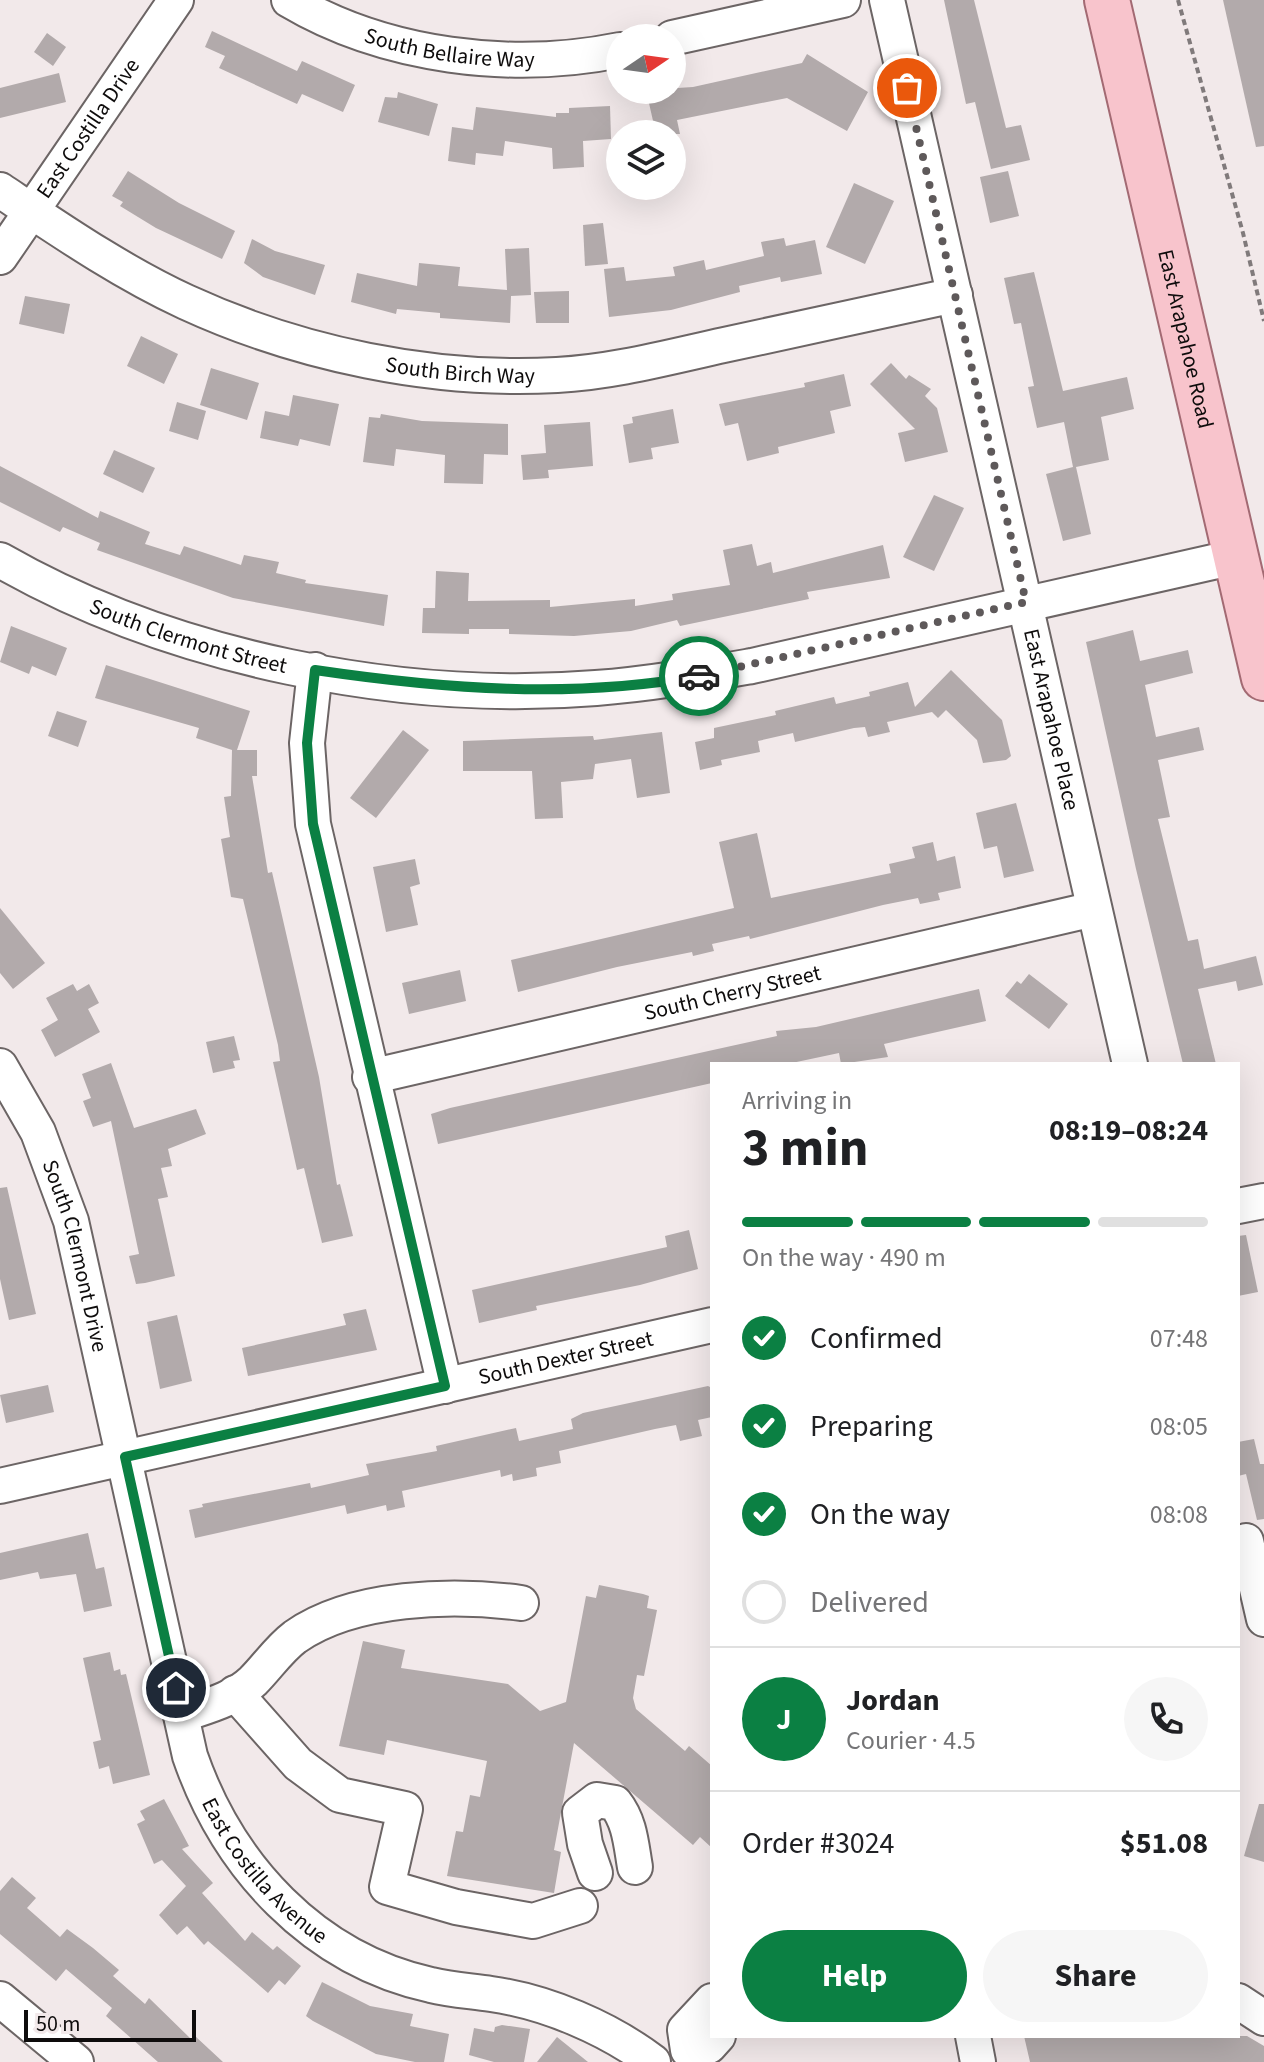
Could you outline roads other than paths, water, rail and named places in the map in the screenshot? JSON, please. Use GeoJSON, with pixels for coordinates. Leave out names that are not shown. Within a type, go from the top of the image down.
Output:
{"type":"FeatureCollection","features":[{"type":"Feature","properties":{"kind":"main road","name":"East Arapahoe Road"},"geometry":{"type":"LineString","coordinates":[[1107,0],[1264,678]]}},
{"type":"Feature","properties":{"kind":"street","name":"East Costilla Drive"},"geometry":{"type":"LineString","coordinates":[[0,257],[176,0]]}},
{"type":"Feature","properties":{"kind":"street","name":"South Bellaire Way"},"geometry":{"type":"LineString","coordinates":[[289,0],[344,27],[450,55],[556,59],[606,52]]}},
{"type":"Feature","properties":{"kind":"street"},"geometry":{"type":"LineString","coordinates":[[686,35],[843,0]]}},
{"type":"Feature","properties":{"kind":"street","name":"East Arapahoe Place"},"geometry":{"type":"LineString","coordinates":[[887,0],[1130,1062]]}},
{"type":"Feature","properties":{"kind":"street","name":"South Birch Way"},"geometry":{"type":"LineString","coordinates":[[0,190],[110,262],[185,302],[248,328],[319,349],[403,366],[479,373],[557,375],[628,366],[955,295]]}},
{"type":"Feature","properties":{"kind":"street","name":"South Clermont Street"},"geometry":{"type":"LineString","coordinates":[[0,560],[101,608],[171,635],[315,670],[419,686],[495,691],[594,689],[673,680],[752,666],[1235,557]]}},
{"type":"Feature","properties":{"kind":"street"},"geometry":{"type":"LineString","coordinates":[[315,670],[307,743],[312,813],[370,1077],[445,1386]]}},
{"type":"Feature","properties":{"kind":"street","name":"South Cherry Street"},"geometry":{"type":"LineString","coordinates":[[370,1077],[1094,909]]}},
{"type":"Feature","properties":{"kind":"street","name":"South Clermont Drive"},"geometry":{"type":"LineString","coordinates":[[0,1066],[38,1132],[63,1197],[125,1457]]}},
{"type":"Feature","properties":{"kind":"street"},"geometry":{"type":"LineString","coordinates":[[1240,1206],[1264,1201]]}},
{"type":"Feature","properties":{"kind":"street","name":"South Dexter Street"},"geometry":{"type":"LineString","coordinates":[[0,1486],[710,1325]]}},
{"type":"Feature","properties":{"kind":"street","name":"East Costilla Avenue"},"geometry":{"type":"LineString","coordinates":[[125,1457],[190,1756],[216,1820],[254,1877],[290,1913],[323,1938],[376,1967],[428,1985],[493,1994],[554,2010],[593,2026],[653,2062]]}},
{"type":"Feature","properties":{"kind":"street"},"geometry":{"type":"LineString","coordinates":[[1249,1540],[1264,1619]]}},
{"type":"Feature","properties":{"kind":"street"},"geometry":{"type":"LineString","coordinates":[[181,1715],[225,1700],[251,1683],[291,1640],[332,1617],[374,1607],[448,1598],[521,1603]]}},
{"type":"Feature","properties":{"kind":"street"},"geometry":{"type":"LineString","coordinates":[[235,1693],[298,1764],[340,1795],[405,1809],[387,1887],[456,1907],[533,1921],[580,1906]]}},
{"type":"Feature","properties":{"kind":"street"},"geometry":{"type":"LineString","coordinates":[[595,1873],[585,1844],[580,1813],[597,1800],[615,1803],[622,1812],[630,1832],[635,1867]]}},
{"type":"Feature","properties":{"kind":"street"},"geometry":{"type":"LineString","coordinates":[[0,1999],[76,2062]]}},
{"type":"Feature","properties":{"kind":"street"},"geometry":{"type":"LineString","coordinates":[[1240,2002],[1264,2018]]}},
{"type":"Feature","properties":{"kind":"street"},"geometry":{"type":"LineString","coordinates":[[694,2049],[685,2030],[710,2003]]}},
{"type":"Feature","properties":{"kind":"street"},"geometry":{"type":"LineString","coordinates":[[973,2038],[978,2062]]}}]}
